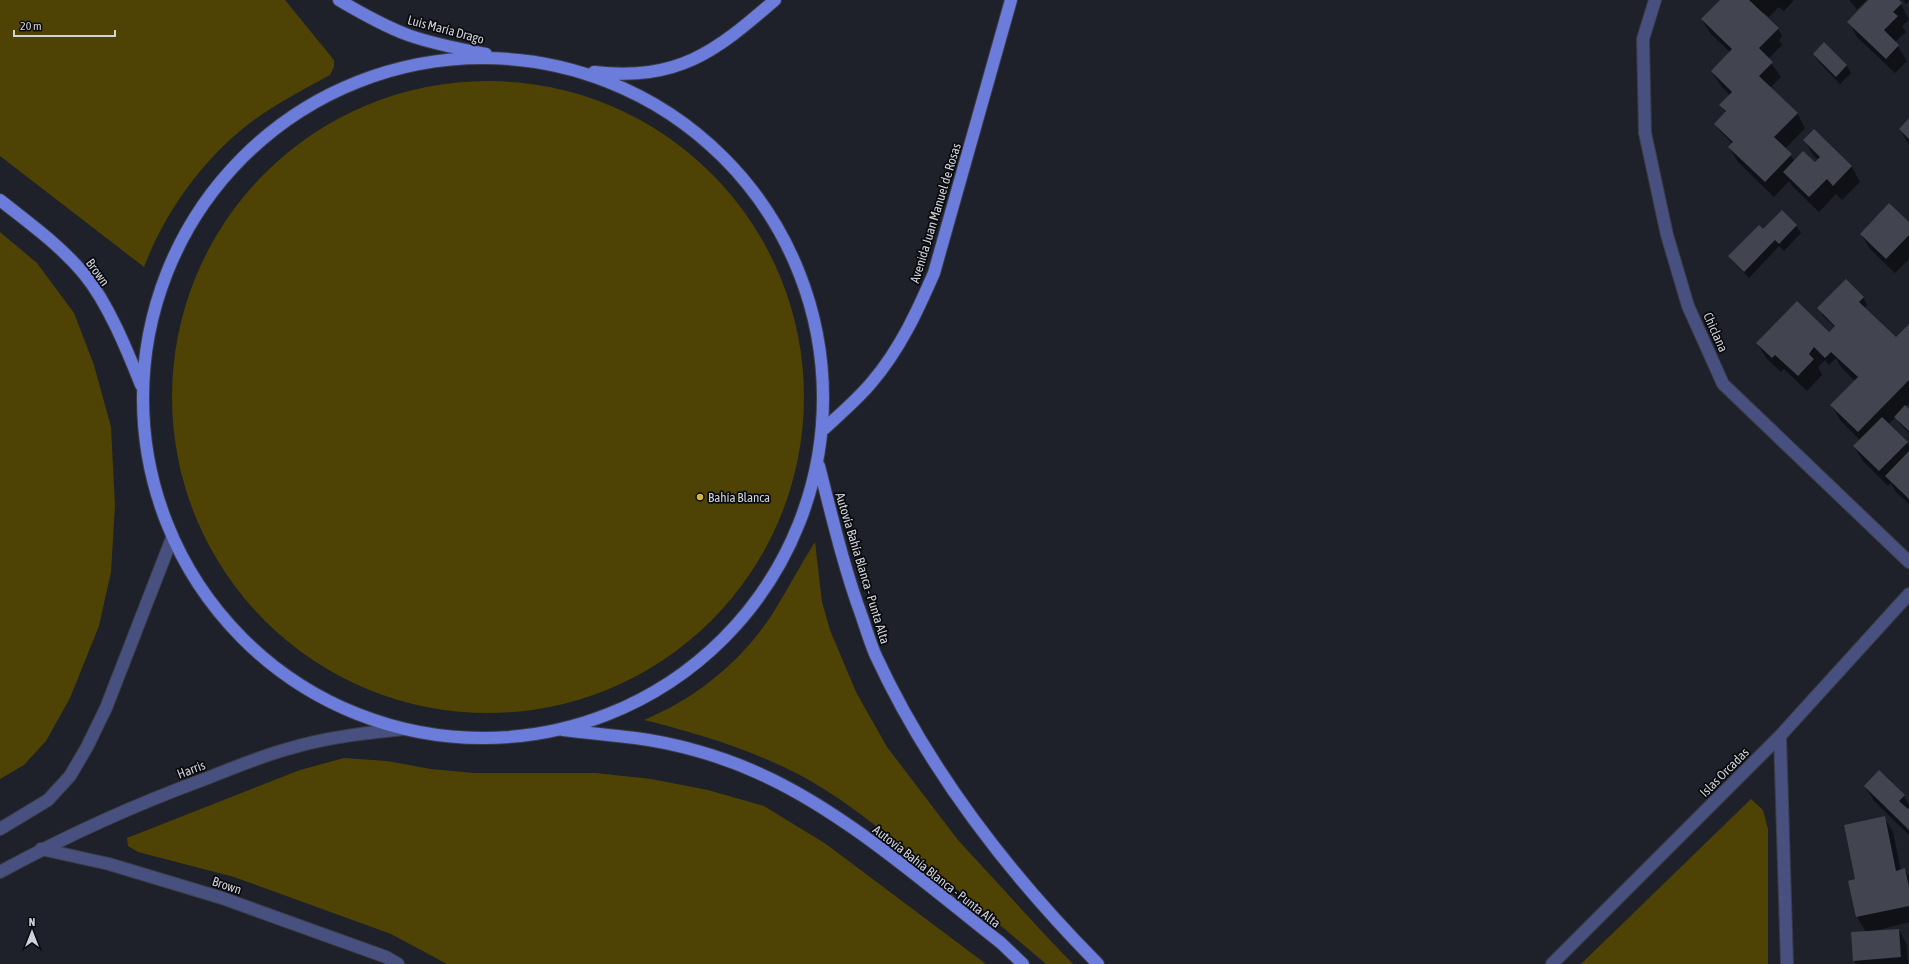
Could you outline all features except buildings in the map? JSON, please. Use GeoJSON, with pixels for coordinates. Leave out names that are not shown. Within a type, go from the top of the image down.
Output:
{"type":"FeatureCollection","features":[{"type":"Feature","properties":{"kind":"main road","name":"Luis María Drago"},"geometry":{"type":"LineString","coordinates":[[339,0],[370,18],[408,35],[447,46],[505,57]]}},
{"type":"Feature","properties":{"kind":"main road"},"geometry":{"type":"LineString","coordinates":[[582,71],[660,106],[716,148],[767,207],[803,276],[822,351],[824,429],[819,466],[794,540],[754,607],[699,662],[633,704],[560,730],[482,738],[404,729],[331,703],[266,660],[211,605],[172,538],[148,463],[141,386],[153,309],[182,237],[226,173],[284,121],[352,83],[427,61],[505,57],[582,71],[621,75],[649,74],[677,67],[700,57],[722,43],[775,0]]}},
{"type":"Feature","properties":{"kind":"main road","name":"Avenida Juan Manuel de Rosas"},"geometry":{"type":"LineString","coordinates":[[824,429],[872,382],[895,352],[916,316],[934,273],[1011,0]]}},
{"type":"Feature","properties":{"kind":"main road","name":"Brown"},"geometry":{"type":"LineString","coordinates":[[0,200],[59,247],[85,275],[106,309],[122,340],[141,386]]}},
{"type":"Feature","properties":{"kind":"main road","name":"Autovía Bahía Blanca - Punta Alta"},"geometry":{"type":"LineString","coordinates":[[819,466],[856,600],[874,653],[903,710],[936,766],[966,810],[1002,858],[1045,909],[1098,964]]}},
{"type":"Feature","properties":{"kind":"main road","name":"Autovía Bahía Blanca - Punta Alta"},"geometry":{"type":"LineString","coordinates":[[560,730],[636,738],[697,751],[757,772],[807,799],[852,828],[1001,943],[1023,964]]}},
{"type":"Feature","properties":{"kind":"street","name":"Chiclana"},"geometry":{"type":"LineString","coordinates":[[1655,0],[1643,39],[1645,133],[1667,235],[1688,306],[1723,384],[1909,562]]}},
{"type":"Feature","properties":{"kind":"street"},"geometry":{"type":"LineString","coordinates":[[0,829],[48,800],[70,776],[87,747],[106,708],[172,538]]}},
{"type":"Feature","properties":{"kind":"street","name":"Islas Orcadas"},"geometry":{"type":"LineString","coordinates":[[1552,964],[1780,736],[1909,594]]}},
{"type":"Feature","properties":{"kind":"street","name":"Harris"},"geometry":{"type":"LineString","coordinates":[[0,872],[106,818],[175,790],[291,748],[342,736],[404,729]]}},
{"type":"Feature","properties":{"kind":"street"},"geometry":{"type":"LineString","coordinates":[[1780,736],[1787,964]]}},
{"type":"Feature","properties":{"kind":"street","name":"Brown"},"geometry":{"type":"LineString","coordinates":[[41,850],[110,864],[222,898],[386,957],[398,964]]}},
{"type":"Feature","properties":{"kind":"shaded area"},"geometry":{"type":"Polygon","coordinates":[[[0,0],[285,0],[334,60],[334,67],[330,75],[280,103],[244,127],[208,162],[178,201],[165,223],[144,267],[0,156],[0,0]]]}},
{"type":"Feature","properties":{"kind":"shaded area"},"geometry":{"type":"Polygon","coordinates":[[[488,81],[550,87],[609,105],[637,119],[663,135],[688,153],[711,174],[732,197],[750,222],[766,248],[780,276],[798,335],[804,397],[798,459],[780,518],[766,546],[750,572],[732,597],[711,620],[688,641],[663,659],[637,675],[609,689],[550,707],[488,713],[426,707],[367,689],[339,675],[313,659],[288,641],[265,620],[244,597],[226,572],[210,546],[196,518],[178,459],[172,397],[178,335],[196,276],[210,248],[226,222],[244,197],[265,174],[288,153],[313,135],[339,119],[367,105],[426,87],[488,81]]]}},
{"type":"Feature","properties":{"kind":"shaded area"},"geometry":{"type":"Polygon","coordinates":[[[0,232],[37,263],[74,313],[94,365],[111,427],[115,506],[111,572],[99,626],[70,698],[46,741],[24,765],[0,779],[0,232]]]}},
{"type":"Feature","properties":{"kind":"shaded area"},"geometry":{"type":"Polygon","coordinates":[[[815,542],[822,602],[830,630],[856,692],[887,747],[958,840],[1073,964],[1046,964],[975,904],[878,827],[826,790],[798,774],[742,749],[684,730],[644,720],[682,701],[717,676],[733,662],[761,630],[773,613],[815,542]]]}},
{"type":"Feature","properties":{"kind":"shaded area"},"geometry":{"type":"Polygon","coordinates":[[[344,758],[387,761],[431,769],[474,773],[596,773],[651,779],[708,790],[764,806],[826,844],[986,964],[447,964],[391,934],[234,877],[138,852],[128,846],[127,838],[300,770],[344,758]]]}},
{"type":"Feature","properties":{"kind":"shaded area"},"geometry":{"type":"Polygon","coordinates":[[[1751,799],[1763,810],[1768,829],[1768,964],[1581,964],[1751,799]]]}},
{"type":"Feature","properties":{"kind":"place","name":"Bahía Blanca"},"geometry":{"type":"Point","coordinates":[700,497]}}]}
